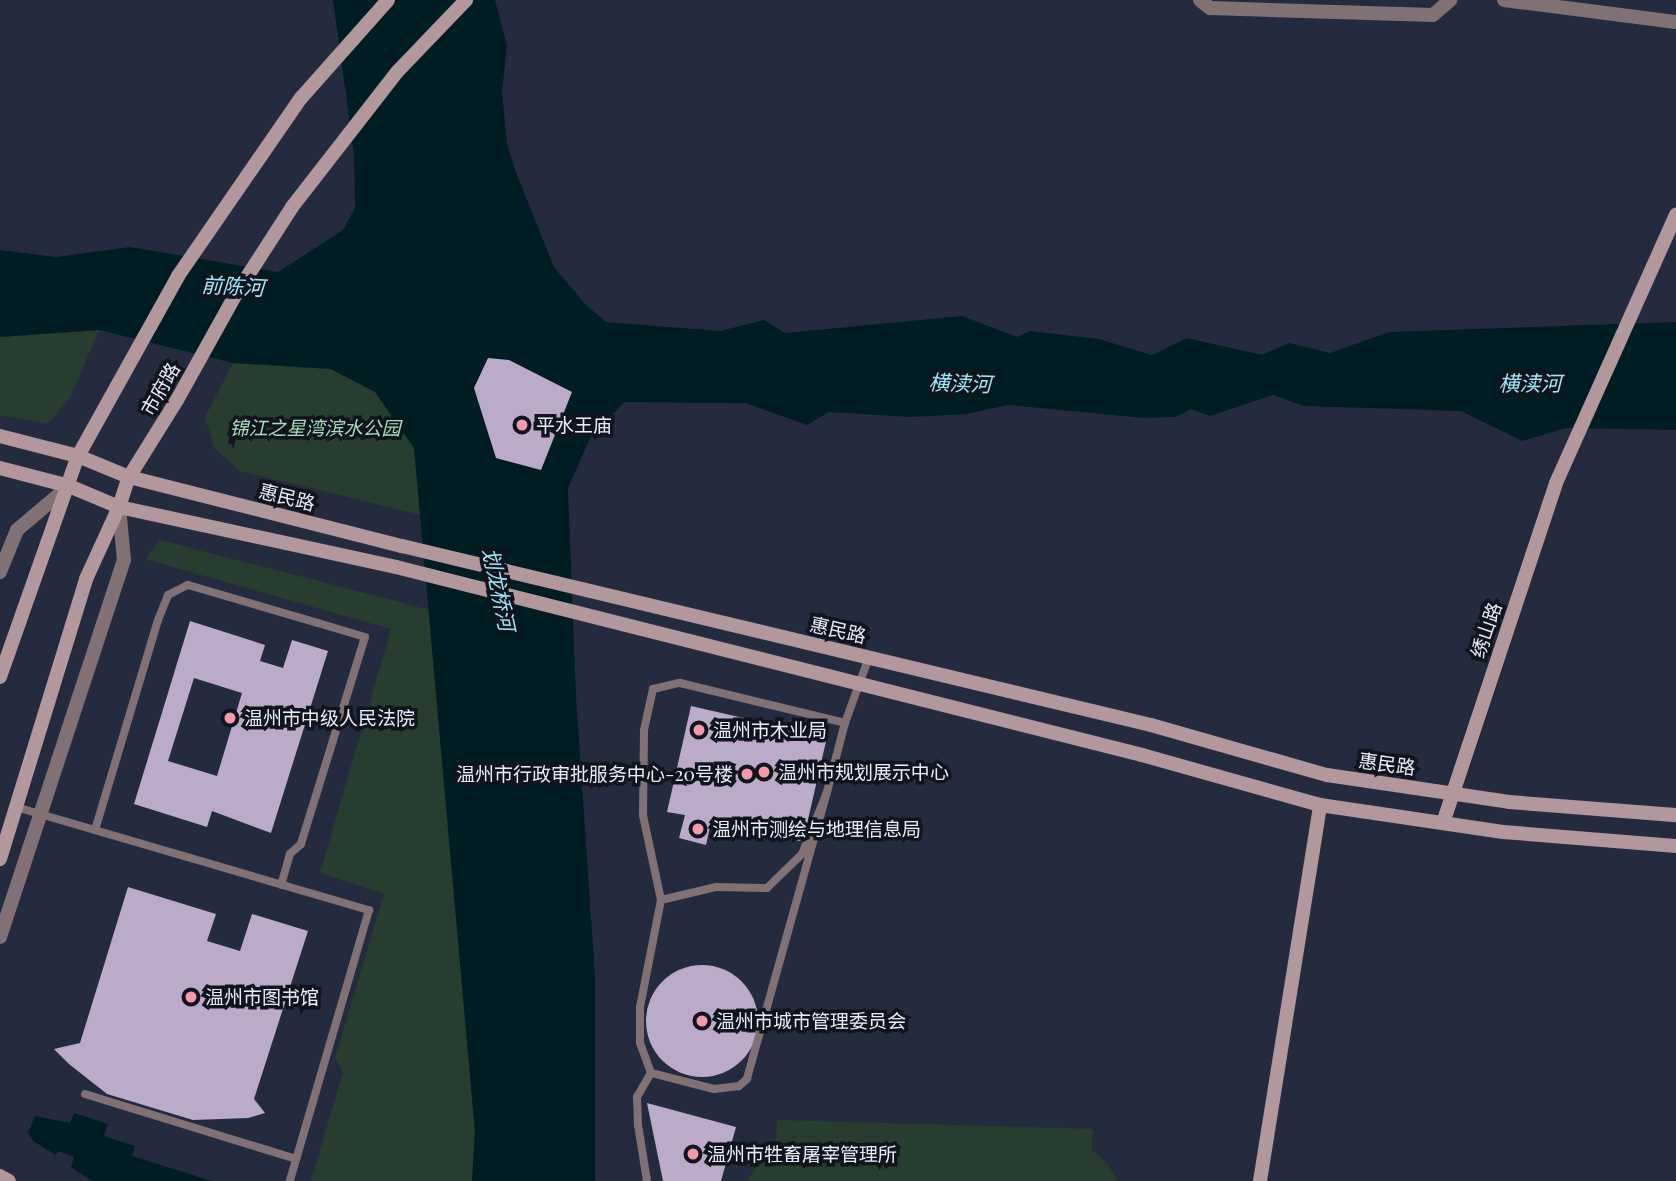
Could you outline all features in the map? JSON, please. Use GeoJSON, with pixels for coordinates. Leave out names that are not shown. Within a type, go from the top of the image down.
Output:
{"type":"FeatureCollection","features":[{"type":"Feature","properties":{"kind":"main road","name":"市府路"},"geometry":{"type":"LineString","coordinates":[[0,677],[78,456],[178,276],[243,177],[301,98],[388,0]]}},
{"type":"Feature","properties":{"kind":"main road","name":"市府路"},"geometry":{"type":"LineString","coordinates":[[0,859],[86,579],[119,507],[129,477],[177,400],[236,294],[292,207],[397,72],[466,0]]}},
{"type":"Feature","properties":{"kind":"main road","name":"绣山路"},"geometry":{"type":"LineString","coordinates":[[1443,823],[1556,483],[1676,215]]}},
{"type":"Feature","properties":{"kind":"main road","name":"惠民路"},"geometry":{"type":"LineString","coordinates":[[0,436],[78,456],[129,477],[402,546],[1151,725],[1327,775],[1509,802],[1676,815]]}},
{"type":"Feature","properties":{"kind":"main road"},"geometry":{"type":"LineString","coordinates":[[0,468],[69,486],[119,507],[396,567],[1142,755],[1320,805],[1503,832],[1676,846]]}},
{"type":"Feature","properties":{"kind":"main road"},"geometry":{"type":"LineString","coordinates":[[1260,1181],[1320,805]]}},
{"type":"Feature","properties":{"kind":"main road"},"geometry":{"type":"LineString","coordinates":[[0,1176],[9,1181]]}},
{"type":"Feature","properties":{"kind":"street"},"geometry":{"type":"LineString","coordinates":[[1200,0],[1210,8],[1433,15],[1450,0]]}},
{"type":"Feature","properties":{"kind":"street"},"geometry":{"type":"LineString","coordinates":[[1504,0],[1676,22]]}},
{"type":"Feature","properties":{"kind":"street"},"geometry":{"type":"LineString","coordinates":[[0,572],[17,530],[69,486]]}},
{"type":"Feature","properties":{"kind":"street"},"geometry":{"type":"LineString","coordinates":[[0,937],[124,560],[119,507]]}},
{"type":"Feature","properties":{"kind":"lane"},"geometry":{"type":"LineString","coordinates":[[95,830],[158,620],[168,595],[188,586],[365,637],[301,844],[290,854],[281,885]]}},
{"type":"Feature","properties":{"kind":"lane"},"geometry":{"type":"LineString","coordinates":[[651,1073],[714,1089],[739,1086],[747,1079],[845,723],[869,657]]}},
{"type":"Feature","properties":{"kind":"lane"},"geometry":{"type":"LineString","coordinates":[[651,1073],[640,1043],[640,1007],[662,900],[643,815],[644,730],[653,689],[680,683],[845,723]]}},
{"type":"Feature","properties":{"kind":"lane"},"geometry":{"type":"LineString","coordinates":[[662,900],[716,887],[767,888],[802,854],[827,792]]}},
{"type":"Feature","properties":{"kind":"lane"},"geometry":{"type":"LineString","coordinates":[[16,807],[369,910],[290,1181]]}},
{"type":"Feature","properties":{"kind":"lane"},"geometry":{"type":"LineString","coordinates":[[647,1181],[638,1125],[637,1097],[651,1073]]}},
{"type":"Feature","properties":{"kind":"lane"},"geometry":{"type":"LineString","coordinates":[[85,1094],[296,1159]]}},
{"type":"Feature","properties":{"kind":"green space"},"geometry":{"type":"Polygon","coordinates":[[[99,330],[71,396],[48,424],[0,415],[0,337],[99,330]]]}},
{"type":"Feature","properties":{"kind":"green space","name":"锦江之星湾滨水公园"},"geometry":{"type":"Polygon","coordinates":[[[233,363],[331,369],[375,392],[414,448],[421,515],[240,471],[214,448],[205,417],[233,363]]]}},
{"type":"Feature","properties":{"kind":"green space"},"geometry":{"type":"Polygon","coordinates":[[[160,540],[430,610],[475,1132],[472,1181],[311,1181],[343,1072],[335,1058],[384,894],[320,873],[391,629],[145,559],[160,540]]]}},
{"type":"Feature","properties":{"kind":"green space"},"geometry":{"type":"Polygon","coordinates":[[[777,1120],[1093,1129],[1092,1150],[1106,1162],[1118,1181],[747,1181],[776,1139],[777,1120]]]}},
{"type":"Feature","properties":{"kind":"water"},"geometry":{"type":"Polygon","coordinates":[[[333,0],[495,0],[507,45],[502,92],[507,143],[515,170],[554,267],[586,305],[606,322],[720,331],[764,320],[785,333],[962,316],[1017,337],[1030,331],[1099,339],[1152,355],[1187,338],[1262,355],[1289,343],[1330,353],[1389,332],[1676,322],[1676,430],[1566,428],[1522,441],[1461,411],[1304,406],[1273,395],[1210,416],[1191,409],[1176,417],[1144,418],[1008,405],[967,414],[910,417],[829,412],[807,425],[745,403],[625,402],[591,436],[568,488],[576,696],[595,976],[595,1181],[472,1181],[475,1132],[414,448],[375,392],[331,369],[233,363],[99,330],[0,337],[0,250],[56,257],[130,247],[278,272],[343,230],[355,208],[354,154],[333,0]],[[488,358],[474,388],[496,458],[541,470],[572,392],[488,358]]]}},
{"type":"Feature","properties":{"kind":"water"},"geometry":{"type":"Polygon","coordinates":[[[74,1113],[108,1124],[104,1136],[135,1146],[132,1156],[212,1181],[92,1181],[71,1167],[74,1157],[58,1151],[56,1155],[33,1141],[28,1133],[35,1116],[70,1123],[74,1113]]]}},
{"type":"Feature","properties":{"kind":"building","name":"平水王庙"},"geometry":{"type":"Polygon","coordinates":[[[488,358],[509,360],[572,392],[541,470],[496,458],[474,388],[488,358]]]}},
{"type":"Feature","properties":{"kind":"building"},"geometry":{"type":"Polygon","coordinates":[[[190,621],[265,645],[260,661],[283,668],[292,640],[328,651],[271,833],[212,811],[207,827],[134,804],[190,621]],[[194,678],[168,761],[217,776],[242,693],[194,678]]]}},
{"type":"Feature","properties":{"kind":"building","name":"温州市行政审批服务中心-20号楼"},"geometry":{"type":"Polygon","coordinates":[[[691,706],[827,737],[807,824],[800,841],[711,822],[706,845],[679,838],[685,815],[667,812],[691,706]]]}},
{"type":"Feature","properties":{"kind":"building","name":"温州市图书馆"},"geometry":{"type":"Polygon","coordinates":[[[128,887],[216,914],[207,941],[240,951],[252,914],[308,931],[254,1099],[265,1113],[248,1118],[193,1120],[107,1094],[54,1049],[80,1043],[128,887]]]}},
{"type":"Feature","properties":{"kind":"building","name":"温州市城市管理委员会"},"geometry":{"type":"Polygon","coordinates":[[[702,965],[724,969],[742,981],[754,999],[758,1021],[754,1043],[742,1061],[724,1073],[702,1077],[680,1073],[662,1061],[650,1043],[646,1021],[650,999],[662,981],[680,969],[702,965]]]}},
{"type":"Feature","properties":{"kind":"building","name":"温州市牲畜屠宰管理所"},"geometry":{"type":"Polygon","coordinates":[[[647,1103],[736,1127],[721,1181],[663,1181],[647,1103]]]}},
{"type":"Feature","properties":{"kind":"place","name":"平水王庙"},"geometry":{"type":"Point","coordinates":[522,425]}},
{"type":"Feature","properties":{"kind":"place","name":"温州市中级人民法院"},"geometry":{"type":"Point","coordinates":[230,718]}},
{"type":"Feature","properties":{"kind":"place","name":"温州市木业局"},"geometry":{"type":"Point","coordinates":[699,730]}},
{"type":"Feature","properties":{"kind":"place","name":"温州市规划展示中心"},"geometry":{"type":"Point","coordinates":[764,772]}},
{"type":"Feature","properties":{"kind":"place","name":"温州市行政审批服务中心-20号楼"},"geometry":{"type":"Point","coordinates":[747,774]}},
{"type":"Feature","properties":{"kind":"place","name":"温州市测绘与地理信息局"},"geometry":{"type":"Point","coordinates":[698,829]}},
{"type":"Feature","properties":{"kind":"place","name":"温州市图书馆"},"geometry":{"type":"Point","coordinates":[191,997]}},
{"type":"Feature","properties":{"kind":"place","name":"温州市城市管理委员会"},"geometry":{"type":"Point","coordinates":[702,1021]}},
{"type":"Feature","properties":{"kind":"place","name":"温州市牲畜屠宰管理所"},"geometry":{"type":"Point","coordinates":[693,1154]}},
{"type":"Feature","properties":{"kind":"water label","name":"前陈河"},"geometry":{"type":"Point","coordinates":[233,285]}},
{"type":"Feature","properties":{"kind":"water label","name":"横渎河"},"geometry":{"type":"Point","coordinates":[960,382]}},
{"type":"Feature","properties":{"kind":"water label","name":"横渎河"},"geometry":{"type":"Point","coordinates":[1530,382]}},
{"type":"Feature","properties":{"kind":"water label","name":"划龙桥河"},"geometry":{"type":"Point","coordinates":[500,589]}}]}
